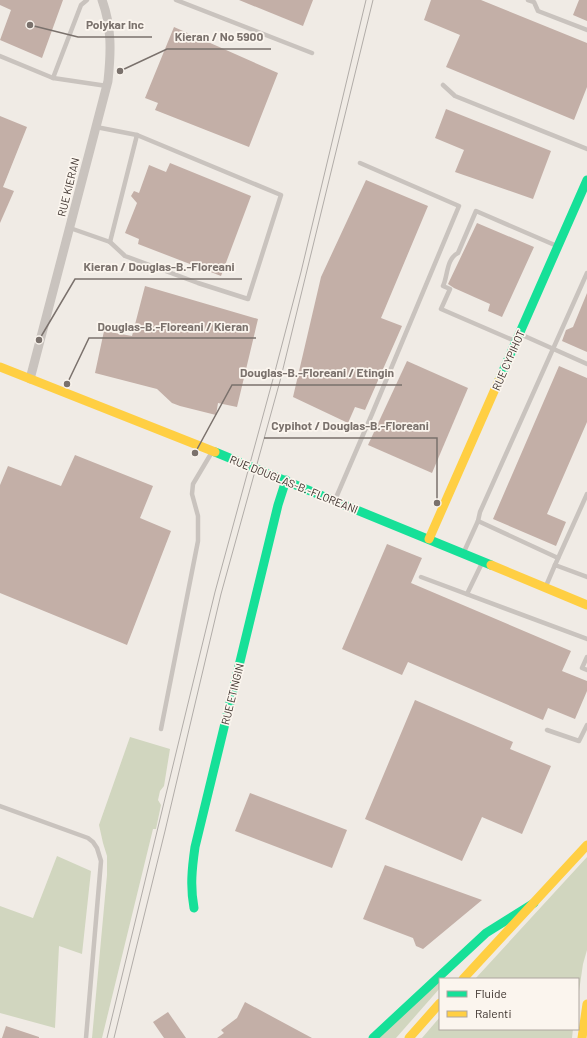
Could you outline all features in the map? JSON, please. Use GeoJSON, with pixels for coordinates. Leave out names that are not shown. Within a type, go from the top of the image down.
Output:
{"type":"FeatureCollection","features":[{"type":"Feature","properties":{"kind":"street","name":"RUE KIERAN"},"geometry":{"type":"LineString","coordinates":[[30,379],[107,86],[111,51],[110,31],[107,13],[102,0]]}},
{"type":"Feature","properties":{"kind":"street","name":"RUE CYPIHOT"},"geometry":{"type":"LineString","coordinates":[[429,539],[587,180]]}},
{"type":"Feature","properties":{"kind":"street","name":"RUE DOUGLAS-B.-FLOREANI"},"geometry":{"type":"LineString","coordinates":[[0,367],[286,480],[587,605]]}},
{"type":"Feature","properties":{"kind":"street","name":"RUE ETINGIN"},"geometry":{"type":"LineString","coordinates":[[194,908],[190,887],[190,874],[195,847],[278,505],[286,480]]}},
{"type":"Feature","properties":{"kind":"street"},"geometry":{"type":"LineString","coordinates":[[464,978],[587,845]]}},
{"type":"Feature","properties":{"kind":"street"},"geometry":{"type":"LineString","coordinates":[[373,1038],[486,933],[534,903]]}},
{"type":"Feature","properties":{"kind":"street"},"geometry":{"type":"LineString","coordinates":[[582,1038],[587,1004]]}},
{"type":"Feature","properties":{"kind":"street"},"geometry":{"type":"LineString","coordinates":[[409,1038],[439,1005]]}},
{"type":"Feature","properties":{"kind":"lane"},"geometry":{"type":"LineString","coordinates":[[53,78],[81,5],[87,0]]}},
{"type":"Feature","properties":{"kind":"lane"},"geometry":{"type":"LineString","coordinates":[[176,0],[312,53]]}},
{"type":"Feature","properties":{"kind":"lane"},"geometry":{"type":"LineString","coordinates":[[528,0],[534,2],[538,11],[587,30]]}},
{"type":"Feature","properties":{"kind":"lane"},"geometry":{"type":"LineString","coordinates":[[0,56],[53,78],[107,86]]}},
{"type":"Feature","properties":{"kind":"lane"},"geometry":{"type":"LineString","coordinates":[[442,86],[454,96],[587,149]]}},
{"type":"Feature","properties":{"kind":"lane"},"geometry":{"type":"LineString","coordinates":[[70,228],[110,242],[125,256],[198,283],[248,299],[281,195],[137,135],[96,127]]}},
{"type":"Feature","properties":{"kind":"lane"},"geometry":{"type":"LineString","coordinates":[[110,242],[137,135]]}},
{"type":"Feature","properties":{"kind":"lane"},"geometry":{"type":"LineString","coordinates":[[335,500],[459,206],[360,163]]}},
{"type":"Feature","properties":{"kind":"lane"},"geometry":{"type":"LineString","coordinates":[[557,246],[476,211],[458,253],[454,255],[446,273],[447,278],[443,286],[450,289],[441,309],[518,338],[553,349],[587,364]]}},
{"type":"Feature","properties":{"kind":"lane"},"geometry":{"type":"LineString","coordinates":[[463,554],[478,521],[480,512],[587,273]]}},
{"type":"Feature","properties":{"kind":"lane"},"geometry":{"type":"LineString","coordinates":[[161,729],[198,541],[198,516],[192,494],[193,484],[213,451]]}},
{"type":"Feature","properties":{"kind":"lane"},"geometry":{"type":"LineString","coordinates":[[545,588],[587,494]]}},
{"type":"Feature","properties":{"kind":"lane"},"geometry":{"type":"LineString","coordinates":[[478,521],[558,558]]}},
{"type":"Feature","properties":{"kind":"lane"},"geometry":{"type":"LineString","coordinates":[[467,594],[482,562]]}},
{"type":"Feature","properties":{"kind":"lane"},"geometry":{"type":"LineString","coordinates":[[555,565],[587,577]]}},
{"type":"Feature","properties":{"kind":"lane"},"geometry":{"type":"LineString","coordinates":[[421,577],[587,639]]}},
{"type":"Feature","properties":{"kind":"lane"},"geometry":{"type":"LineString","coordinates":[[587,657],[582,668],[587,670]]}},
{"type":"Feature","properties":{"kind":"lane"},"geometry":{"type":"LineString","coordinates":[[547,730],[579,741],[587,725]]}},
{"type":"Feature","properties":{"kind":"lane"},"geometry":{"type":"LineString","coordinates":[[0,806],[84,836],[93,842],[100,855],[99,893],[86,1038]]}},
{"type":"Feature","properties":{"kind":"green space"},"geometry":{"type":"Polygon","coordinates":[[[130,737],[170,749],[164,786],[160,791],[158,800],[161,805],[156,829],[153,829],[102,1038],[92,1038],[107,875],[107,856],[99,825],[130,737]]]}},
{"type":"Feature","properties":{"kind":"green space"},"geometry":{"type":"Polygon","coordinates":[[[57,856],[91,871],[82,954],[59,946],[55,1028],[0,1013],[0,906],[33,918],[57,856]]]}},
{"type":"Feature","properties":{"kind":"green space"},"geometry":{"type":"Polygon","coordinates":[[[587,857],[587,950],[583,964],[579,991],[579,978],[476,978],[587,857]]]}},
{"type":"Feature","properties":{"kind":"green space"},"geometry":{"type":"Polygon","coordinates":[[[439,981],[439,989],[396,1038],[379,1038],[439,981]]]}},
{"type":"Feature","properties":{"kind":"green space"},"geometry":{"type":"Polygon","coordinates":[[[439,1018],[439,1030],[573,1030],[572,1038],[422,1038],[439,1018]]]}},
{"type":"Feature","properties":{"kind":"building"},"geometry":{"type":"Polygon","coordinates":[[[0,0],[63,0],[42,58],[0,40],[11,10],[0,5],[0,0]]]}},
{"type":"Feature","properties":{"kind":"building"},"geometry":{"type":"Polygon","coordinates":[[[239,0],[313,0],[303,26],[239,0]]]}},
{"type":"Feature","properties":{"kind":"building"},"geometry":{"type":"Polygon","coordinates":[[[431,0],[481,0],[587,43],[587,87],[574,120],[446,67],[460,35],[424,20],[431,0]]]}},
{"type":"Feature","properties":{"kind":"building"},"geometry":{"type":"Polygon","coordinates":[[[579,0],[587,0],[587,21],[573,15],[579,0]]]}},
{"type":"Feature","properties":{"kind":"building"},"geometry":{"type":"Polygon","coordinates":[[[174,27],[278,73],[249,147],[155,110],[158,103],[145,98],[174,27]]]}},
{"type":"Feature","properties":{"kind":"building"},"geometry":{"type":"Polygon","coordinates":[[[446,109],[551,151],[533,199],[455,172],[464,150],[435,138],[446,109]]]}},
{"type":"Feature","properties":{"kind":"building"},"geometry":{"type":"Polygon","coordinates":[[[0,116],[27,127],[3,187],[14,191],[0,223],[0,116]]]}},
{"type":"Feature","properties":{"kind":"building"},"geometry":{"type":"Polygon","coordinates":[[[170,163],[251,196],[221,276],[138,244],[139,239],[125,233],[137,203],[131,196],[134,191],[139,193],[149,165],[166,172],[170,163]]]}},
{"type":"Feature","properties":{"kind":"building"},"geometry":{"type":"Polygon","coordinates":[[[366,180],[428,206],[381,318],[402,326],[365,410],[355,407],[348,423],[293,397],[321,277],[366,180]]]}},
{"type":"Feature","properties":{"kind":"building"},"geometry":{"type":"Polygon","coordinates":[[[477,223],[534,247],[502,317],[488,311],[490,304],[448,284],[477,223]]]}},
{"type":"Feature","properties":{"kind":"building"},"geometry":{"type":"Polygon","coordinates":[[[145,286],[258,319],[237,407],[218,403],[216,415],[172,403],[157,389],[95,373],[104,331],[132,336],[145,286]]]}},
{"type":"Feature","properties":{"kind":"building"},"geometry":{"type":"Polygon","coordinates":[[[587,293],[587,352],[562,341],[566,330],[573,327],[587,293]]]}},
{"type":"Feature","properties":{"kind":"building"},"geometry":{"type":"Polygon","coordinates":[[[407,361],[468,388],[432,473],[368,445],[407,361]]]}},
{"type":"Feature","properties":{"kind":"building"},"geometry":{"type":"Polygon","coordinates":[[[559,366],[587,378],[587,422],[547,514],[566,522],[556,546],[493,519],[559,366]]]}},
{"type":"Feature","properties":{"kind":"building"},"geometry":{"type":"Polygon","coordinates":[[[75,455],[153,486],[140,518],[171,531],[127,645],[0,593],[0,485],[8,466],[61,486],[75,455]]]}},
{"type":"Feature","properties":{"kind":"building"},"geometry":{"type":"Polygon","coordinates":[[[387,544],[422,558],[411,583],[571,651],[562,671],[587,681],[587,691],[575,719],[548,708],[543,720],[408,662],[402,675],[342,649],[387,544]]]}},
{"type":"Feature","properties":{"kind":"building"},"geometry":{"type":"Polygon","coordinates":[[[415,700],[513,742],[510,749],[551,766],[522,834],[482,817],[462,861],[365,819],[415,700]]]}},
{"type":"Feature","properties":{"kind":"building"},"geometry":{"type":"Polygon","coordinates":[[[250,793],[347,830],[332,868],[235,831],[250,793]]]}},
{"type":"Feature","properties":{"kind":"building"},"geometry":{"type":"Polygon","coordinates":[[[385,865],[482,900],[423,949],[416,946],[413,938],[363,919],[385,865]]]}},
{"type":"Feature","properties":{"kind":"building"},"geometry":{"type":"Polygon","coordinates":[[[245,1002],[312,1038],[217,1038],[224,1033],[221,1030],[237,1018],[245,1002]]]}},
{"type":"Feature","properties":{"kind":"building"},"geometry":{"type":"Polygon","coordinates":[[[168,1012],[186,1038],[164,1038],[153,1022],[168,1012]]]}},
{"type":"Feature","properties":{"kind":"building"},"geometry":{"type":"Polygon","coordinates":[[[6,1026],[39,1037],[39,1038],[2,1038],[6,1026]]]}},
{"type":"Feature","properties":{"kind":"tram line"},"geometry":{"type":"LineString","coordinates":[[107,1038],[215,592],[301,272],[366,0]]}},
{"type":"Feature","properties":{"kind":"tram line"},"geometry":{"type":"LineString","coordinates":[[114,1038],[221,594],[280,381],[373,0]]}},
{"type":"Feature","properties":{"kind":"traffic: fast"},"geometry":{"type":"LineString","coordinates":[[499,380],[587,180]]}},
{"type":"Feature","properties":{"kind":"traffic: fast"},"geometry":{"type":"LineString","coordinates":[[215,452],[491,565]]}},
{"type":"Feature","properties":{"kind":"traffic: fast"},"geometry":{"type":"LineString","coordinates":[[194,908],[192,878],[195,847],[278,505],[286,480]]}},
{"type":"Feature","properties":{"kind":"traffic: fast"},"geometry":{"type":"LineString","coordinates":[[373,1038],[486,933],[534,903]]}},
{"type":"Feature","properties":{"kind":"traffic: slow"},"geometry":{"type":"LineString","coordinates":[[0,367],[215,452]]}},
{"type":"Feature","properties":{"kind":"traffic: slow"},"geometry":{"type":"LineString","coordinates":[[429,539],[499,380]]}},
{"type":"Feature","properties":{"kind":"traffic: slow"},"geometry":{"type":"LineString","coordinates":[[491,565],[587,605]]}},
{"type":"Feature","properties":{"kind":"traffic: slow"},"geometry":{"type":"LineString","coordinates":[[464,978],[587,845]]}},
{"type":"Feature","properties":{"kind":"traffic: slow"},"geometry":{"type":"LineString","coordinates":[[409,1038],[439,1004]]}},
{"type":"Feature","properties":{"kind":"traffic: slow"},"geometry":{"type":"LineString","coordinates":[[582,1038],[587,1004]]}},
{"type":"Feature","properties":{"kind":"place","name":"Polykar Inc"},"geometry":{"type":"Point","coordinates":[30,25]}},
{"type":"Feature","properties":{"kind":"place","name":"Kieran / No 5900"},"geometry":{"type":"Point","coordinates":[120,71]}},
{"type":"Feature","properties":{"kind":"place","name":"Kieran / Douglas-B.-Floreani"},"geometry":{"type":"Point","coordinates":[39,340]}},
{"type":"Feature","properties":{"kind":"place","name":"Douglas-B.-Floreani / Kieran"},"geometry":{"type":"Point","coordinates":[67,384]}},
{"type":"Feature","properties":{"kind":"place","name":"Douglas-B.-Floreani / Etingin"},"geometry":{"type":"Point","coordinates":[195,453]}},
{"type":"Feature","properties":{"kind":"place","name":"Cypihot / Douglas-B.-Floreani"},"geometry":{"type":"Point","coordinates":[437,503]}}]}
